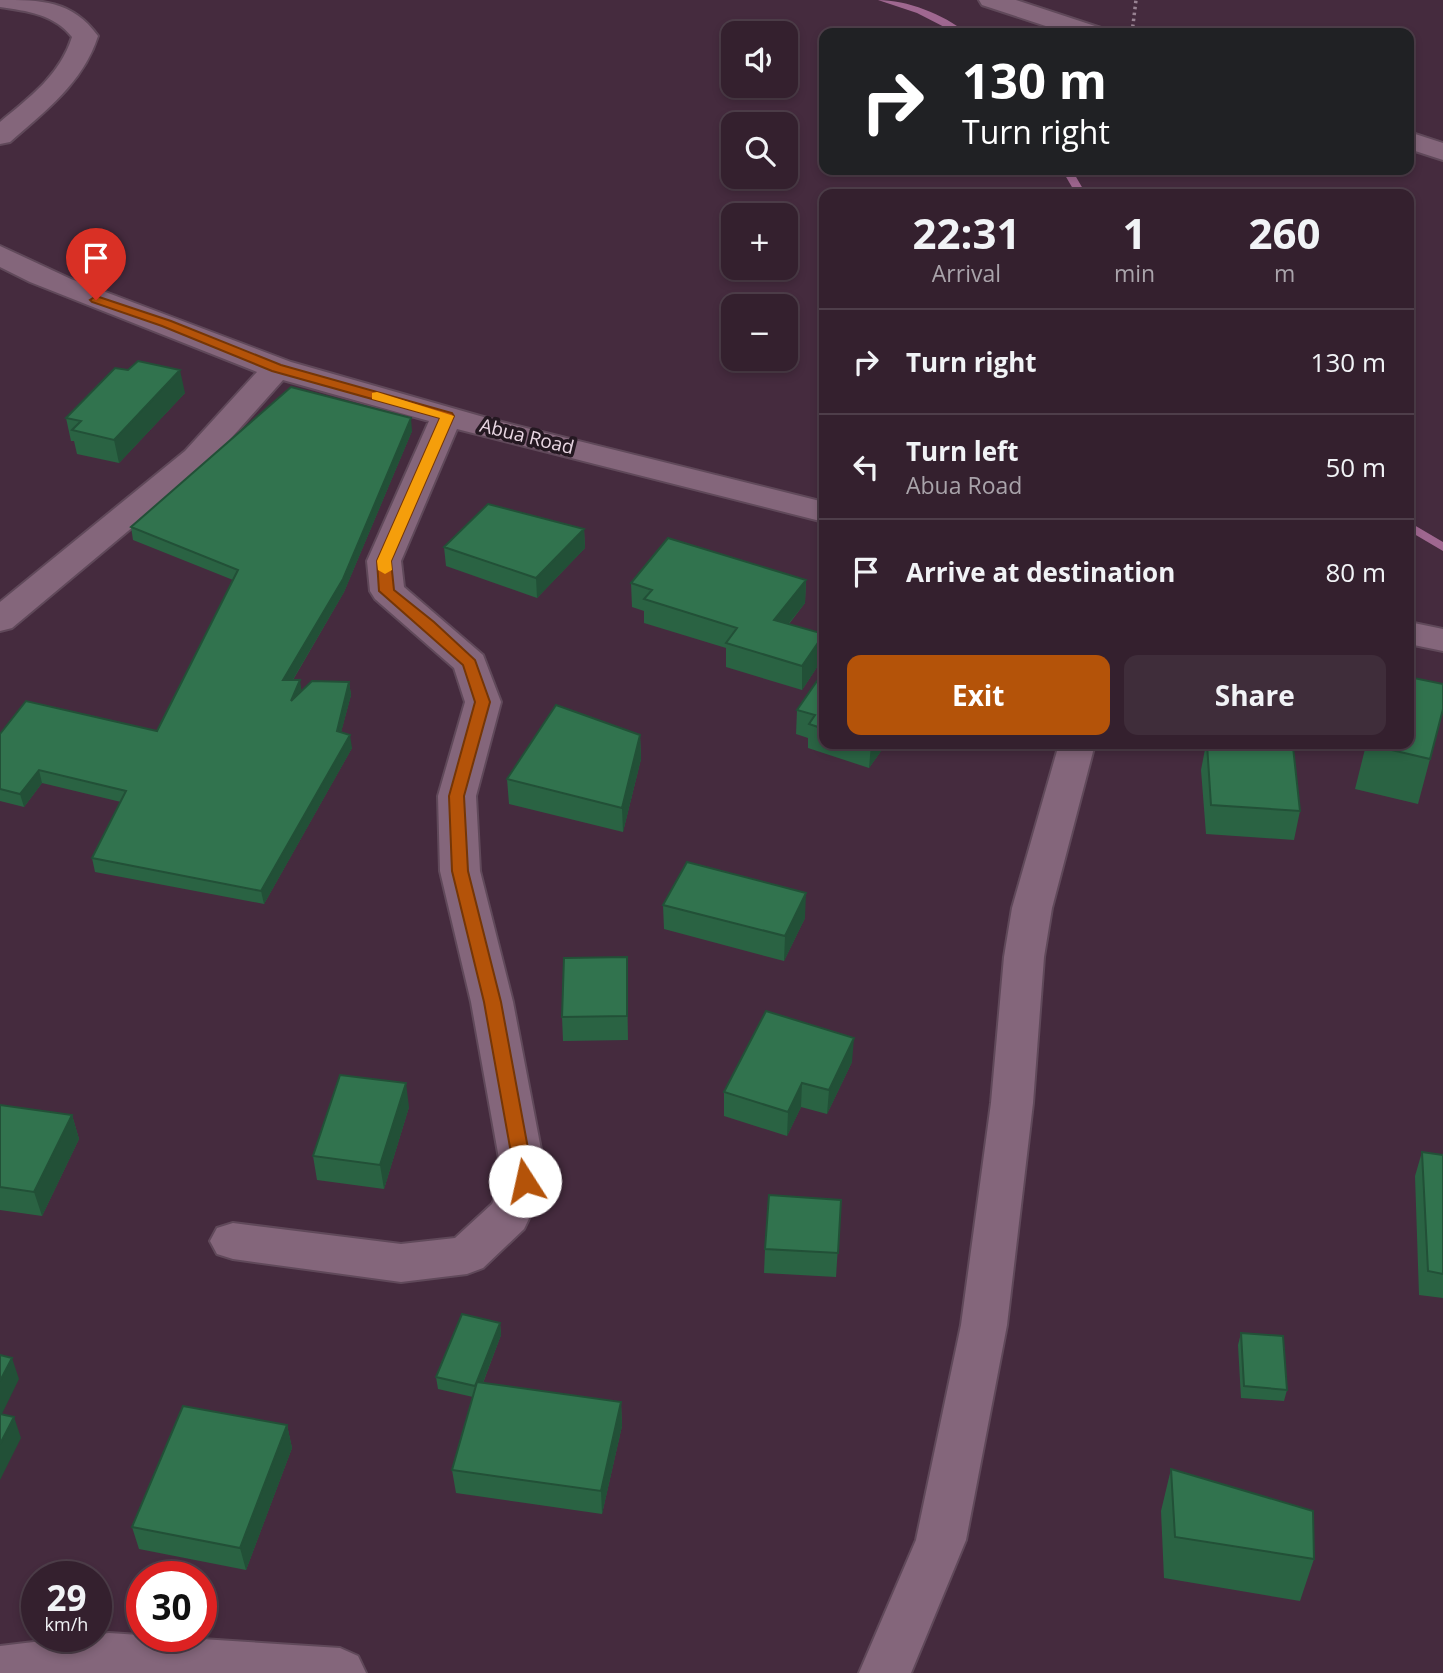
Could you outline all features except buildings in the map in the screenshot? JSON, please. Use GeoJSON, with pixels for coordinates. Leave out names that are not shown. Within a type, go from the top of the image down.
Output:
{"type":"FeatureCollection","features":[{"type":"Feature","properties":{"kind":"street"},"geometry":{"type":"LineString","coordinates":[[0,0],[55,11],[75,22],[85,36],[81,53],[69,71],[39,102],[0,135]]}},
{"type":"Feature","properties":{"kind":"street"},"geometry":{"type":"LineString","coordinates":[[991,0],[1077,28]]}},
{"type":"Feature","properties":{"kind":"street"},"geometry":{"type":"LineString","coordinates":[[1414,142],[1443,152]]}},
{"type":"Feature","properties":{"kind":"street","name":"Abua Road"},"geometry":{"type":"LineString","coordinates":[[0,255],[27,271],[96,300],[166,324],[277,368],[447,416],[819,511]]}},
{"type":"Feature","properties":{"kind":"street"},"geometry":{"type":"LineString","coordinates":[[0,620],[197,458],[277,368]]}},
{"type":"Feature","properties":{"kind":"street"},"geometry":{"type":"LineString","coordinates":[[233,1241],[401,1263],[467,1255],[508,1216],[525,1181],[492,1002],[460,871],[457,796],[483,702],[470,663],[387,591],[384,561],[447,416]]}},
{"type":"Feature","properties":{"kind":"street"},"geometry":{"type":"LineString","coordinates":[[1414,635],[1443,640]]}},
{"type":"Feature","properties":{"kind":"street"},"geometry":{"type":"LineString","coordinates":[[885,1673],[941,1540],[984,1325],[1012,1103],[1024,957],[1030,920],[1076,749]]}},
{"type":"Feature","properties":{"kind":"street"},"geometry":{"type":"LineString","coordinates":[[0,1671],[109,1657],[340,1673]]}},
{"type":"Feature","properties":{"kind":"path"},"geometry":{"type":"LineString","coordinates":[[1133,28],[1136,0]]}},
{"type":"Feature","properties":{"kind":"waterway"},"geometry":{"type":"LineString","coordinates":[[882,0],[920,11],[952,28]]}},
{"type":"Feature","properties":{"kind":"waterway"},"geometry":{"type":"LineString","coordinates":[[1070,175],[1078,189]]}},
{"type":"Feature","properties":{"kind":"waterway"},"geometry":{"type":"LineString","coordinates":[[1414,529],[1443,547]]}},
{"type":"Feature","properties":{"kind":"slow traffic"},"geometry":{"type":"LineString","coordinates":[[377,396],[447,416],[384,561],[385,570]]}},
{"type":"Feature","properties":{"kind":"route"},"geometry":{"type":"LineString","coordinates":[[96,300],[166,324],[277,368],[447,416],[384,561],[387,591],[470,663],[483,702],[457,796],[460,871],[492,1002],[525,1181]]}}]}
